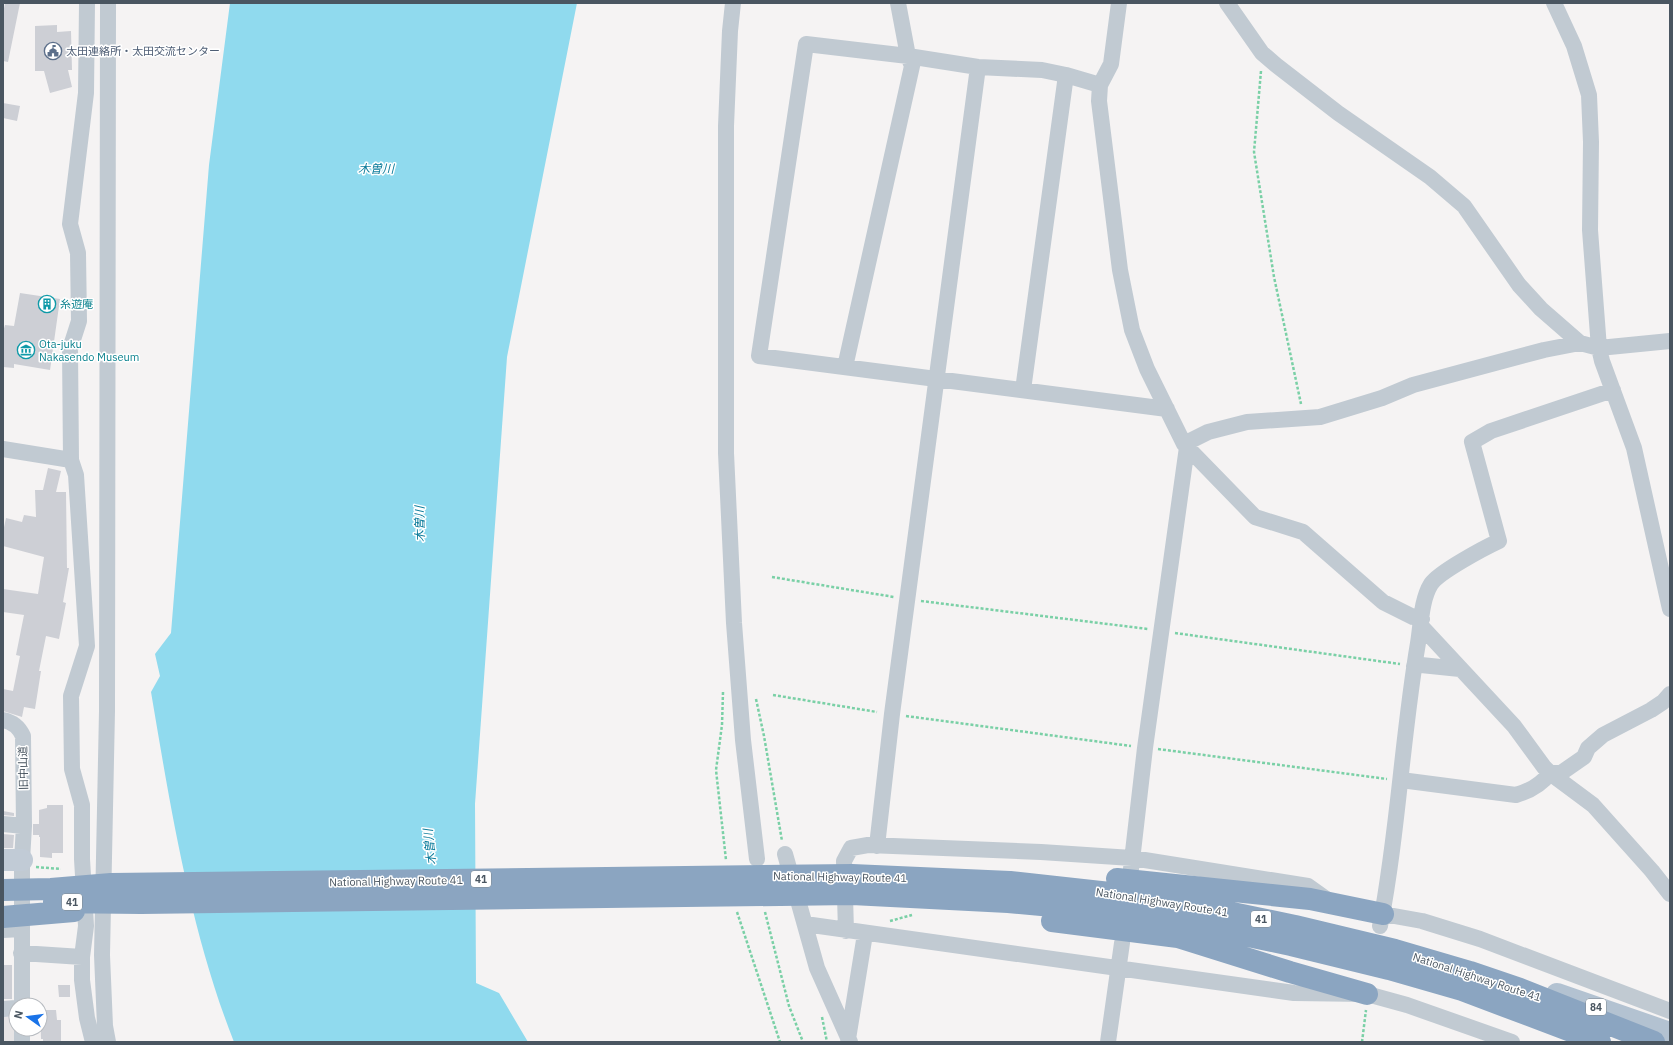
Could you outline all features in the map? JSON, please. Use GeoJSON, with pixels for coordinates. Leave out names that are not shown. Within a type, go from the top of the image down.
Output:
{"type":"FeatureCollection","features":[{"type":"Feature","properties":{"kind":"highway"},"geometry":{"type":"LineString","coordinates":[[1010,882],[1051,876],[1118,880],[1310,899],[1334,904],[1381,920]]}},
{"type":"Feature","properties":{"kind":"highway"},"geometry":{"type":"LineString","coordinates":[[3,881],[51,881],[111,884]]}},
{"type":"Feature","properties":{"kind":"highway","name":"National Highway Route 41"},"geometry":{"type":"LineString","coordinates":[[3,903],[141,903],[1010,882],[1110,893],[1194,905],[1295,926],[1395,950],[1470,972],[1520,989],[1654,1042]]}},
{"type":"Feature","properties":{"kind":"highway","name":"National Highway Route 41"},"geometry":{"type":"LineString","coordinates":[[3,890],[51,889],[111,884],[852,885],[905,896],[1008,902],[1107,911],[1192,924],[1291,945],[1389,969],[1462,990],[1600,1042]]}},
{"type":"Feature","properties":{"kind":"highway"},"geometry":{"type":"LineString","coordinates":[[905,896],[924,904],[1178,937],[1367,994]]}},
{"type":"Feature","properties":{"kind":"highway"},"geometry":{"type":"LineString","coordinates":[[3,917],[141,903]]}},
{"type":"Feature","properties":{"kind":"main road","name":"84"},"geometry":{"type":"LineString","coordinates":[[1520,989],[1560,994],[1670,1021]]}},
{"type":"Feature","properties":{"kind":"street"},"geometry":{"type":"LineString","coordinates":[[87,3],[86,93],[70,224],[78,253],[79,321],[70,349],[71,460],[76,475],[87,646],[71,696],[72,769],[82,805],[82,859],[86,926],[82,957],[82,980],[93,1042]]}},
{"type":"Feature","properties":{"kind":"street"},"geometry":{"type":"LineString","coordinates":[[108,3],[107,712],[102,955],[105,1026],[108,1042]]}},
{"type":"Feature","properties":{"kind":"street"},"geometry":{"type":"LineString","coordinates":[[733,3],[730,31],[726,126],[726,453],[734,623],[742,732],[757,859]]}},
{"type":"Feature","properties":{"kind":"street"},"geometry":{"type":"LineString","coordinates":[[845,367],[912,66],[908,56],[898,3]]}},
{"type":"Feature","properties":{"kind":"street"},"geometry":{"type":"LineString","coordinates":[[1119,3],[1111,64],[1100,84],[1099,101],[1120,270],[1132,330],[1147,368],[1185,445],[1255,517],[1304,532],[1383,602],[1422,623],[1460,669],[1514,726],[1550,773],[1592,805],[1652,871],[1670,894]]}},
{"type":"Feature","properties":{"kind":"street"},"geometry":{"type":"LineString","coordinates":[[1227,3],[1262,53],[1276,65],[1338,113],[1430,177],[1464,206],[1519,285],[1542,309],[1580,343]]}},
{"type":"Feature","properties":{"kind":"street"},"geometry":{"type":"LineString","coordinates":[[1554,3],[1574,46],[1589,95],[1591,142],[1590,230],[1602,361],[1634,448],[1670,609]]}},
{"type":"Feature","properties":{"kind":"street"},"geometry":{"type":"LineString","coordinates":[[1100,84],[1042,70],[978,67],[908,56],[806,44],[759,356],[1166,409]]}},
{"type":"Feature","properties":{"kind":"street"},"geometry":{"type":"LineString","coordinates":[[876,846],[892,714],[978,67]]}},
{"type":"Feature","properties":{"kind":"street"},"geometry":{"type":"LineString","coordinates":[[1022,390],[1066,75]]}},
{"type":"Feature","properties":{"kind":"street"},"geometry":{"type":"LineString","coordinates":[[1185,445],[1208,432],[1247,422],[1327,415],[1382,398],[1413,384],[1544,350],[1580,343],[1600,348],[1670,341]]}},
{"type":"Feature","properties":{"kind":"street"},"geometry":{"type":"LineString","coordinates":[[1613,390],[1491,431],[1472,442],[1500,541],[1484,548],[1436,578],[1430,586],[1424,601],[1422,623],[1414,666],[1401,780],[1381,920],[1422,921],[1480,939],[1670,1021]]}},
{"type":"Feature","properties":{"kind":"street"},"geometry":{"type":"LineString","coordinates":[[1132,864],[1145,748],[1162,631],[1185,445]]}},
{"type":"Feature","properties":{"kind":"street"},"geometry":{"type":"LineString","coordinates":[[3,449],[71,460]]}},
{"type":"Feature","properties":{"kind":"street"},"geometry":{"type":"LineString","coordinates":[[1414,666],[1421,665],[1460,669]]}},
{"type":"Feature","properties":{"kind":"street"},"geometry":{"type":"LineString","coordinates":[[1550,773],[1561,773],[1584,757],[1588,748],[1603,735],[1651,710],[1663,702],[1670,694]]}},
{"type":"Feature","properties":{"kind":"street","name":"旧中山道"},"geometry":{"type":"LineString","coordinates":[[3,720],[16,725],[23,736],[24,826],[16,862],[21,929],[22,997]]}},
{"type":"Feature","properties":{"kind":"street"},"geometry":{"type":"LineString","coordinates":[[1401,780],[1516,796],[1531,790],[1545,780],[1550,773]]}},
{"type":"Feature","properties":{"kind":"street"},"geometry":{"type":"LineString","coordinates":[[3,824],[24,826]]}},
{"type":"Feature","properties":{"kind":"street"},"geometry":{"type":"LineString","coordinates":[[846,931],[844,861],[851,848],[868,845],[1042,852],[1308,886],[1334,904]]}},
{"type":"Feature","properties":{"kind":"street"},"geometry":{"type":"LineString","coordinates":[[785,854],[817,968],[849,1040]]}},
{"type":"Feature","properties":{"kind":"street"},"geometry":{"type":"LineString","coordinates":[[805,924],[865,934],[1294,993],[1367,994],[1407,1005],[1512,1042]]}},
{"type":"Feature","properties":{"kind":"street"},"geometry":{"type":"LineString","coordinates":[[3,930],[21,929]]}},
{"type":"Feature","properties":{"kind":"street"},"geometry":{"type":"LineString","coordinates":[[849,1040],[865,934]]}},
{"type":"Feature","properties":{"kind":"street"},"geometry":{"type":"LineString","coordinates":[[1108,1042],[1122,943]]}},
{"type":"Feature","properties":{"kind":"street"},"geometry":{"type":"LineString","coordinates":[[21,953],[82,957]]}},
{"type":"Feature","properties":{"kind":"path"},"geometry":{"type":"LineString","coordinates":[[1262,53],[1258,118],[1254,152],[1274,277],[1304,418]]}},
{"type":"Feature","properties":{"kind":"path"},"geometry":{"type":"LineString","coordinates":[[772,577],[908,599],[1162,631],[1414,666]]}},
{"type":"Feature","properties":{"kind":"path"},"geometry":{"type":"LineString","coordinates":[[724,686],[722,725],[716,770],[727,867]]}},
{"type":"Feature","properties":{"kind":"path"},"geometry":{"type":"LineString","coordinates":[[773,695],[892,714],[1401,780]]}},
{"type":"Feature","properties":{"kind":"path"},"geometry":{"type":"LineString","coordinates":[[756,698],[785,854]]}},
{"type":"Feature","properties":{"kind":"path"},"geometry":{"type":"LineString","coordinates":[[16,862],[66,870]]}},
{"type":"Feature","properties":{"kind":"path"},"geometry":{"type":"LineString","coordinates":[[736,911],[780,1042]]}},
{"type":"Feature","properties":{"kind":"path"},"geometry":{"type":"LineString","coordinates":[[764,911],[789,1006],[803,1042]]}},
{"type":"Feature","properties":{"kind":"path"},"geometry":{"type":"LineString","coordinates":[[1362,1042],[1367,994]]}},
{"type":"Feature","properties":{"kind":"shaded area"},"geometry":{"type":"Polygon","coordinates":[[[3,1015],[8,1017],[8,1037],[15,1037],[15,1042],[3,1042],[3,1015]]]}},
{"type":"Feature","properties":{"kind":"water","name":"木曽川"},"geometry":{"type":"Polygon","coordinates":[[[230,3],[577,3],[507,357],[475,804],[476,983],[499,993],[528,1042],[234,1042],[205,957],[174,825],[151,692],[160,676],[155,654],[171,633],[209,165],[230,3]]]}},
{"type":"Feature","properties":{"kind":"building"},"geometry":{"type":"Polygon","coordinates":[[[5,3],[20,3],[8,62],[3,61],[3,14],[5,3]]]}},
{"type":"Feature","properties":{"kind":"building","name":"太田連絡所・太田交流センター"},"geometry":{"type":"Polygon","coordinates":[[[57,25],[57,32],[71,31],[72,70],[68,70],[72,87],[50,93],[44,71],[35,71],[35,26],[57,25]]]}},
{"type":"Feature","properties":{"kind":"building"},"geometry":{"type":"Polygon","coordinates":[[[3,103],[20,106],[17,121],[3,118],[3,103]]]}},
{"type":"Feature","properties":{"kind":"building"},"geometry":{"type":"Polygon","coordinates":[[[20,293],[60,299],[50,370],[14,364],[14,368],[3,367],[3,332],[5,325],[14,326],[20,293]]]}},
{"type":"Feature","properties":{"kind":"building"},"geometry":{"type":"Polygon","coordinates":[[[48,468],[61,471],[56,492],[66,492],[67,568],[69,568],[63,602],[66,603],[59,639],[46,636],[39,671],[41,671],[35,709],[24,707],[22,717],[3,711],[3,689],[13,691],[20,656],[16,655],[24,615],[3,612],[3,589],[38,594],[44,557],[3,546],[3,532],[6,518],[22,522],[24,515],[36,517],[35,490],[43,490],[48,468]]]}},
{"type":"Feature","properties":{"kind":"building"},"geometry":{"type":"Polygon","coordinates":[[[47,805],[63,805],[63,853],[52,853],[52,858],[40,857],[40,837],[39,835],[33,835],[33,824],[39,824],[39,810],[47,808],[47,805]]]}},
{"type":"Feature","properties":{"kind":"building"},"geometry":{"type":"Polygon","coordinates":[[[3,811],[14,813],[14,816],[3,815],[3,811]]]}},
{"type":"Feature","properties":{"kind":"building"},"geometry":{"type":"Polygon","coordinates":[[[3,834],[14,835],[13,848],[3,848],[3,834]]]}},
{"type":"Feature","properties":{"kind":"building"},"geometry":{"type":"Polygon","coordinates":[[[3,965],[12,965],[12,997],[3,999],[3,965]]]}},
{"type":"Feature","properties":{"kind":"building"},"geometry":{"type":"Polygon","coordinates":[[[58,985],[70,985],[70,997],[59,997],[58,985]]]}},
{"type":"Feature","properties":{"kind":"building"},"geometry":{"type":"Polygon","coordinates":[[[48,1010],[56,1010],[57,1020],[61,1020],[61,1042],[43,1042],[43,1039],[41,1039],[41,1037],[48,1037],[48,1010]]]}},
{"type":"Feature","properties":{"kind":"place","name":"太田連絡所・太田交流センター"},"geometry":{"type":"Point","coordinates":[53,51]}},
{"type":"Feature","properties":{"kind":"place","name":"糸遊庵"},"geometry":{"type":"Point","coordinates":[47,304]}},
{"type":"Feature","properties":{"kind":"place","name":"Ota-juku Nakasendo Museum"},"geometry":{"type":"Point","coordinates":[26,350]}}]}
